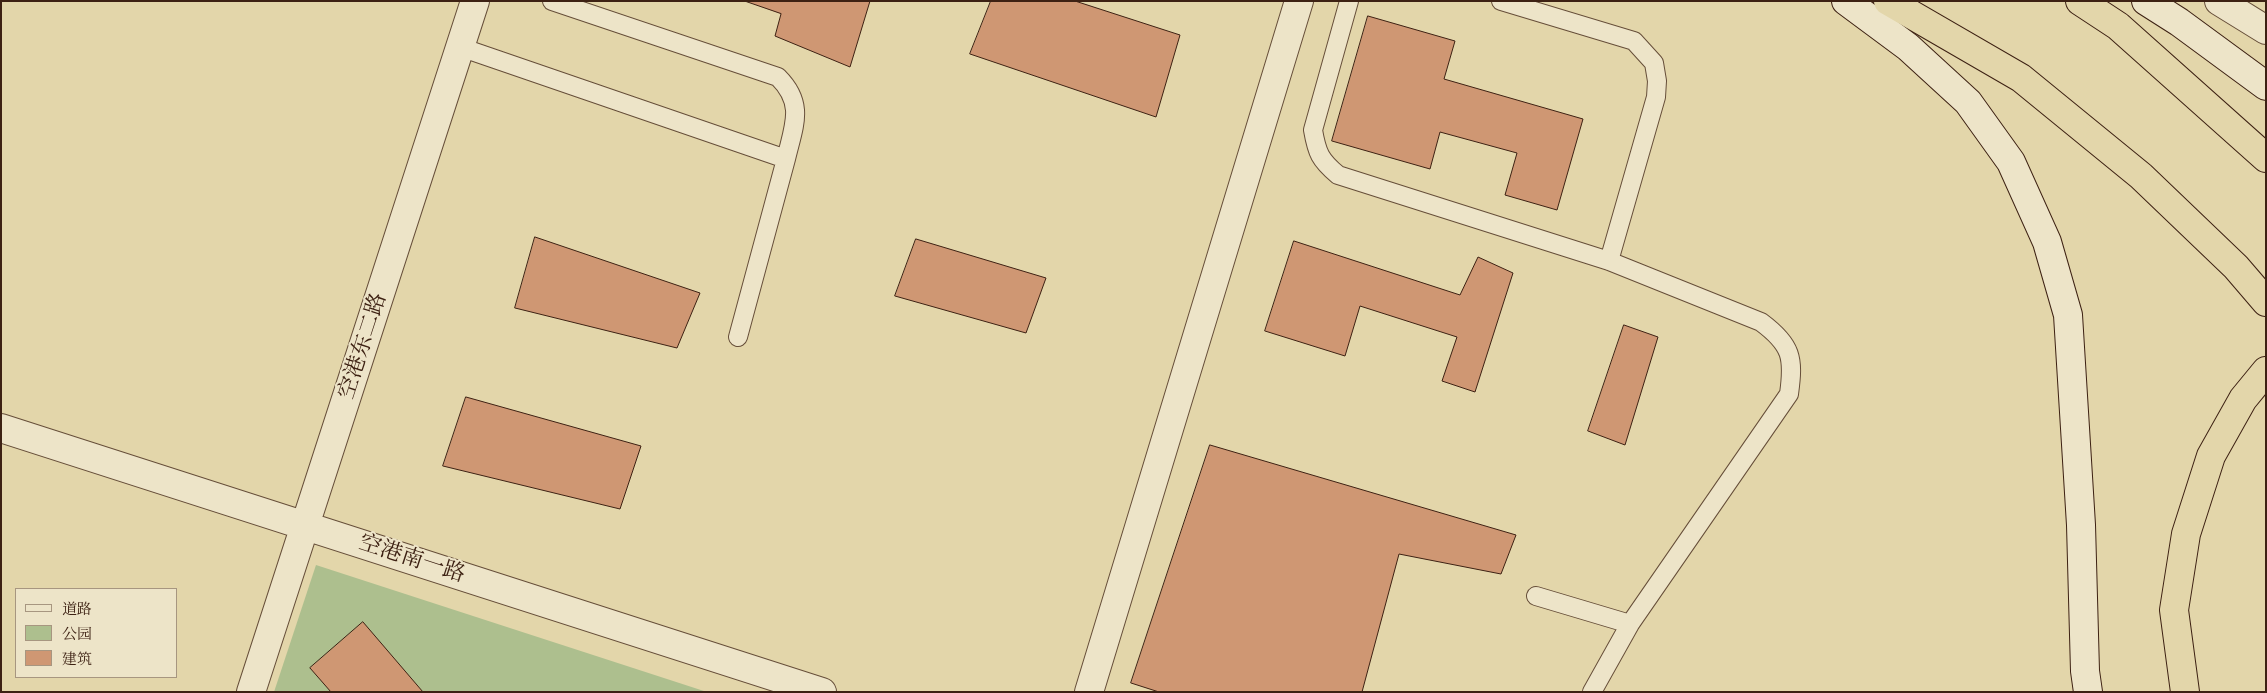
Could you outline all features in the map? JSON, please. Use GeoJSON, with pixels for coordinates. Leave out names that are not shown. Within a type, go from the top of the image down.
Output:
{"type":"FeatureCollection","features":[{"type":"Feature","properties":{"kind":"highway"},"geometry":{"type":"LineString","coordinates":[[1888,1],[2021,78],[2141,176],[2236,267],[2266,302]]}},
{"type":"Feature","properties":{"kind":"highway"},"geometry":{"type":"LineString","coordinates":[[2080,1],[2118,26],[2266,158]]}},
{"type":"Feature","properties":{"kind":"highway"},"geometry":{"type":"LineString","coordinates":[[2185,692],[2174,610],[2186,534],[2211,456],[2243,399],[2266,371]]}},
{"type":"Feature","properties":{"kind":"street","name":"空港东二路"},"geometry":{"type":"LineString","coordinates":[[251,692],[474,1]]}},
{"type":"Feature","properties":{"kind":"street"},"geometry":{"type":"LineString","coordinates":[[1089,692],[1299,1]]}},
{"type":"Feature","properties":{"kind":"street"},"geometry":{"type":"LineString","coordinates":[[1846,1],[1908,48],[1968,102],[2011,162],[2047,242],[2068,324],[2081,524],[2085,671],[2088,692]]}},
{"type":"Feature","properties":{"kind":"street"},"geometry":{"type":"LineString","coordinates":[[2146,1],[2179,22],[2266,86]]}},
{"type":"Feature","properties":{"kind":"street"},"geometry":{"type":"LineString","coordinates":[[2219,1],[2266,30]]}},
{"type":"Feature","properties":{"kind":"street","name":"空港南一路"},"geometry":{"type":"LineString","coordinates":[[1,428],[822,692]]}},
{"type":"Feature","properties":{"kind":"lane"},"geometry":{"type":"LineString","coordinates":[[552,1],[778,77],[789,88],[797,114],[738,337]]}},
{"type":"Feature","properties":{"kind":"lane"},"geometry":{"type":"LineString","coordinates":[[1349,1],[1313,130],[1316,150],[1325,164],[1338,174],[1609,261],[1761,322],[1776,333],[1787,349],[1792,367],[1789,394],[1630,624],[1592,692]]}},
{"type":"Feature","properties":{"kind":"lane"},"geometry":{"type":"LineString","coordinates":[[1501,1],[1634,42],[1654,63],[1657,81],[1656,97],[1609,261]]}},
{"type":"Feature","properties":{"kind":"lane"},"geometry":{"type":"LineString","coordinates":[[460,47],[786,159]]}},
{"type":"Feature","properties":{"kind":"lane"},"geometry":{"type":"LineString","coordinates":[[1536,596],[1630,624]]}},
{"type":"Feature","properties":{"kind":"green space"},"geometry":{"type":"Polygon","coordinates":[[[316,565],[707,692],[274,692],[316,565]]]}},
{"type":"Feature","properties":{"kind":"building"},"geometry":{"type":"Polygon","coordinates":[[[745,1],[870,1],[850,67],[775,36],[781,14],[745,1]]]}},
{"type":"Feature","properties":{"kind":"building"},"geometry":{"type":"Polygon","coordinates":[[[991,1],[1075,1],[1180,35],[1156,117],[970,54],[991,1]]]}},
{"type":"Feature","properties":{"kind":"building"},"geometry":{"type":"Polygon","coordinates":[[[1368,16],[1455,41],[1444,79],[1583,119],[1557,210],[1505,195],[1517,153],[1440,132],[1430,169],[1332,141],[1368,16]]]}},
{"type":"Feature","properties":{"kind":"building"},"geometry":{"type":"Polygon","coordinates":[[[535,237],[700,293],[677,348],[515,308],[535,237]]]}},
{"type":"Feature","properties":{"kind":"building"},"geometry":{"type":"Polygon","coordinates":[[[916,239],[1046,278],[1026,333],[895,296],[916,239]]]}},
{"type":"Feature","properties":{"kind":"building"},"geometry":{"type":"Polygon","coordinates":[[[1294,241],[1460,295],[1478,257],[1513,273],[1475,392],[1442,381],[1457,337],[1360,306],[1345,356],[1265,331],[1294,241]]]}},
{"type":"Feature","properties":{"kind":"building"},"geometry":{"type":"Polygon","coordinates":[[[1624,325],[1658,337],[1625,445],[1588,431],[1624,325]]]}},
{"type":"Feature","properties":{"kind":"building"},"geometry":{"type":"Polygon","coordinates":[[[466,397],[641,446],[620,509],[443,466],[466,397]]]}},
{"type":"Feature","properties":{"kind":"building"},"geometry":{"type":"Polygon","coordinates":[[[1210,445],[1516,535],[1501,574],[1399,554],[1362,692],[1159,692],[1131,683],[1210,445]]]}},
{"type":"Feature","properties":{"kind":"building"},"geometry":{"type":"Polygon","coordinates":[[[363,622],[423,692],[331,692],[310,668],[363,622]]]}}]}
